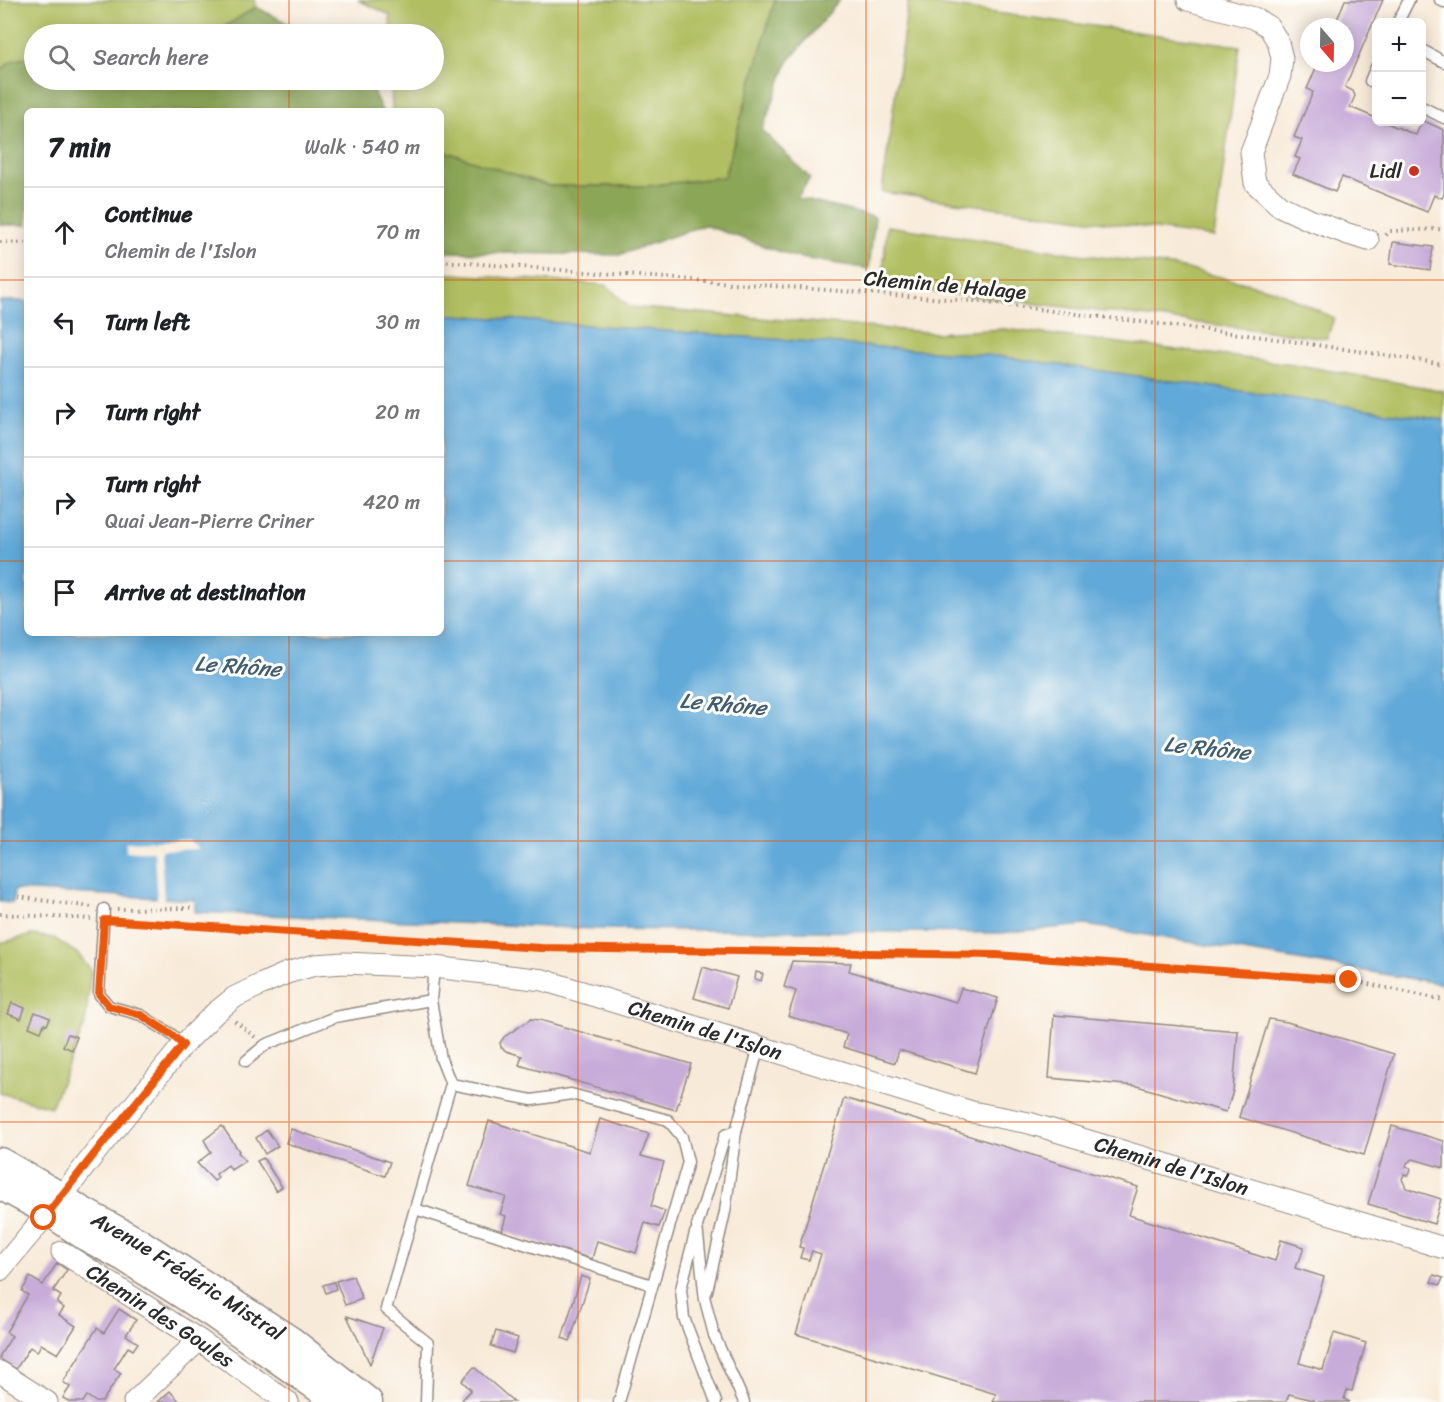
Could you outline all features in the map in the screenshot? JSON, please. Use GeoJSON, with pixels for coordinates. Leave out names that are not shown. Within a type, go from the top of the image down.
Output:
{"type":"FeatureCollection","features":[{"type":"Feature","properties":{"kind":"main road","name":"Avenue Frédéric Mistral"},"geometry":{"type":"LineString","coordinates":[[0,1162],[56,1204],[85,1236],[124,1257],[215,1315],[339,1402]]}},
{"type":"Feature","properties":{"kind":"main road","name":"Avenue Frédéric Mistral"},"geometry":{"type":"LineString","coordinates":[[0,1185],[78,1209],[138,1242],[291,1341],[368,1402]]}},
{"type":"Feature","properties":{"kind":"street"},"geometry":{"type":"LineString","coordinates":[[1188,0],[1254,18],[1269,27],[1278,42],[1282,58],[1280,76],[1251,152],[1256,183],[1280,206],[1310,220],[1368,240]]}},
{"type":"Feature","properties":{"kind":"street","name":"Chemin de l'Islon"},"geometry":{"type":"LineString","coordinates":[[0,1270],[183,1045],[221,1008],[235,997],[287,973],[315,965],[344,963],[434,968],[543,980],[972,1112],[1029,1123],[1444,1248]]}},
{"type":"Feature","properties":{"kind":"street","name":"Chemin des Goules"},"geometry":{"type":"LineString","coordinates":[[62,1252],[199,1340],[288,1402]]}},
{"type":"Feature","properties":{"kind":"street"},"geometry":{"type":"LineString","coordinates":[[134,1402],[199,1340]]}},
{"type":"Feature","properties":{"kind":"street"},"geometry":{"type":"LineString","coordinates":[[0,1372],[47,1402]]}},
{"type":"Feature","properties":{"kind":"lane"},"geometry":{"type":"LineString","coordinates":[[1400,18],[1409,0]]}},
{"type":"Feature","properties":{"kind":"lane"},"geometry":{"type":"LineString","coordinates":[[1426,52],[1444,62]]}},
{"type":"Feature","properties":{"kind":"lane"},"geometry":{"type":"LineString","coordinates":[[1426,108],[1444,118]]}},
{"type":"Feature","properties":{"kind":"lane"},"geometry":{"type":"LineString","coordinates":[[104,914],[99,994],[109,1006],[141,1015],[171,1034],[183,1045]]}},
{"type":"Feature","properties":{"kind":"lane"},"geometry":{"type":"LineString","coordinates":[[426,1402],[428,1343],[386,1309],[451,1084],[441,1059],[431,1000],[434,968]]}},
{"type":"Feature","properties":{"kind":"lane"},"geometry":{"type":"LineString","coordinates":[[246,1061],[266,1045],[334,1017],[431,1000]]}},
{"type":"Feature","properties":{"kind":"lane"},"geometry":{"type":"LineString","coordinates":[[705,1300],[725,1212],[736,1131],[759,1046]]}},
{"type":"Feature","properties":{"kind":"lane"},"geometry":{"type":"LineString","coordinates":[[451,1084],[532,1100],[571,1094],[668,1120],[682,1137],[688,1161],[619,1402]]}},
{"type":"Feature","properties":{"kind":"lane"},"geometry":{"type":"LineString","coordinates":[[716,1402],[684,1318],[681,1289],[697,1226],[725,1135],[736,1131]]}},
{"type":"Feature","properties":{"kind":"lane"},"geometry":{"type":"LineString","coordinates":[[415,1209],[652,1285]]}},
{"type":"Feature","properties":{"kind":"lane"},"geometry":{"type":"LineString","coordinates":[[697,1226],[705,1300],[714,1335],[744,1402]]}},
{"type":"Feature","properties":{"kind":"path"},"geometry":{"type":"LineString","coordinates":[[1368,240],[1385,237],[1390,231],[1442,229]]}},
{"type":"Feature","properties":{"kind":"path"},"geometry":{"type":"LineString","coordinates":[[0,242],[24,243]]}},
{"type":"Feature","properties":{"kind":"path","name":"Chemin de Halage"},"geometry":{"type":"LineString","coordinates":[[444,261],[972,301],[1263,337],[1444,364]]}},
{"type":"Feature","properties":{"kind":"path"},"geometry":{"type":"LineString","coordinates":[[18,897],[104,914],[541,948],[996,955],[1349,980],[1444,1000]]}},
{"type":"Feature","properties":{"kind":"path"},"geometry":{"type":"LineString","coordinates":[[0,914],[104,914],[191,908]]}},
{"type":"Feature","properties":{"kind":"path"},"geometry":{"type":"LineString","coordinates":[[221,1008],[266,1045]]}},
{"type":"Feature","properties":{"kind":"green space"},"geometry":{"type":"Polygon","coordinates":[[[0,0],[255,0],[256,7],[229,24],[24,24],[24,58],[12,61],[0,70],[0,0]]]}},
{"type":"Feature","properties":{"kind":"green space"},"geometry":{"type":"Polygon","coordinates":[[[358,0],[775,0],[724,177],[646,186],[549,186],[444,151],[444,108],[392,108],[391,90],[444,90],[444,24],[390,24],[390,15],[358,0]]]}},
{"type":"Feature","properties":{"kind":"green space"},"geometry":{"type":"Polygon","coordinates":[[[775,0],[840,0],[788,62],[762,130],[810,178],[797,198],[875,217],[869,269],[795,257],[704,225],[619,255],[444,252],[444,151],[549,186],[646,186],[724,177],[775,0]]]}},
{"type":"Feature","properties":{"kind":"green space"},"geometry":{"type":"Polygon","coordinates":[[[908,1],[1240,46],[1214,237],[882,192],[908,1]]]}},
{"type":"Feature","properties":{"kind":"green space"},"geometry":{"type":"Polygon","coordinates":[[[256,7],[289,24],[229,24],[256,7]]]}},
{"type":"Feature","properties":{"kind":"green space"},"geometry":{"type":"Polygon","coordinates":[[[24,58],[24,90],[373,90],[381,108],[24,108],[24,225],[0,225],[0,70],[12,61],[24,58]]]}},
{"type":"Feature","properties":{"kind":"green space"},"geometry":{"type":"Polygon","coordinates":[[[887,226],[1178,267],[1275,290],[1334,318],[1327,338],[894,287],[885,281],[887,226]]]}},
{"type":"Feature","properties":{"kind":"green space"},"geometry":{"type":"Polygon","coordinates":[[[444,273],[606,285],[629,307],[936,333],[1004,329],[1293,364],[1444,391],[1444,420],[997,356],[444,314],[444,273]]]}},
{"type":"Feature","properties":{"kind":"green space"},"geometry":{"type":"Polygon","coordinates":[[[32,935],[54,938],[78,954],[91,970],[85,1024],[51,1107],[0,1093],[0,943],[32,935]]]}},
{"type":"Feature","properties":{"kind":"water","name":"Le Rhône"},"geometry":{"type":"Polygon","coordinates":[[[0,301],[24,301],[24,636],[444,636],[444,314],[997,356],[1444,420],[1444,984],[1086,925],[1001,933],[596,929],[195,912],[195,900],[14,890],[13,903],[0,902],[0,301]]]}},
{"type":"Feature","properties":{"kind":"pier"},"geometry":{"type":"Polygon","coordinates":[[[190,840],[199,849],[161,850],[164,901],[157,901],[154,851],[126,852],[126,842],[190,840]]]}},
{"type":"Feature","properties":{"kind":"building"},"geometry":{"type":"Polygon","coordinates":[[[1345,0],[1383,0],[1375,18],[1372,18],[1372,25],[1354,66],[1354,18],[1338,18],[1345,0]]]}},
{"type":"Feature","properties":{"kind":"building"},"geometry":{"type":"Polygon","coordinates":[[[1314,72],[1352,72],[1345,87],[1353,91],[1355,96],[1350,107],[1372,116],[1372,126],[1394,126],[1416,135],[1420,126],[1426,126],[1426,122],[1444,130],[1444,194],[1442,198],[1434,195],[1427,212],[1342,177],[1335,192],[1293,174],[1300,159],[1295,157],[1302,140],[1294,137],[1313,92],[1307,89],[1314,72]]]}},
{"type":"Feature","properties":{"kind":"building"},"geometry":{"type":"Polygon","coordinates":[[[1393,242],[1433,247],[1430,270],[1390,264],[1393,242]]]}},
{"type":"Feature","properties":{"kind":"building"},"geometry":{"type":"Polygon","coordinates":[[[792,961],[851,963],[849,971],[956,1002],[961,988],[998,998],[975,1073],[899,1050],[895,1063],[843,1047],[847,1034],[788,1016],[796,991],[784,987],[792,961]]]}},
{"type":"Feature","properties":{"kind":"building"},"geometry":{"type":"Polygon","coordinates":[[[703,967],[737,977],[728,1008],[694,998],[703,967]]]}},
{"type":"Feature","properties":{"kind":"building"},"geometry":{"type":"Polygon","coordinates":[[[756,972],[763,974],[761,981],[755,979],[756,972]]]}},
{"type":"Feature","properties":{"kind":"building"},"geometry":{"type":"Polygon","coordinates":[[[12,1003],[25,1008],[21,1019],[8,1014],[12,1003]]]}},
{"type":"Feature","properties":{"kind":"building"},"geometry":{"type":"Polygon","coordinates":[[[35,1012],[50,1018],[47,1025],[44,1024],[41,1032],[29,1027],[35,1012]]]}},
{"type":"Feature","properties":{"kind":"building"},"geometry":{"type":"Polygon","coordinates":[[[1054,1015],[1238,1031],[1233,1091],[1226,1112],[1137,1086],[1049,1078],[1054,1015]]]}},
{"type":"Feature","properties":{"kind":"building"},"geometry":{"type":"Polygon","coordinates":[[[531,1019],[691,1064],[676,1110],[519,1065],[522,1056],[506,1051],[500,1043],[504,1037],[531,1019]]]}},
{"type":"Feature","properties":{"kind":"building"},"geometry":{"type":"Polygon","coordinates":[[[1269,1019],[1287,1022],[1394,1054],[1364,1155],[1239,1117],[1269,1019]]]}},
{"type":"Feature","properties":{"kind":"building"},"geometry":{"type":"Polygon","coordinates":[[[68,1034],[77,1037],[72,1050],[63,1046],[68,1034]]]}},
{"type":"Feature","properties":{"kind":"building"},"geometry":{"type":"Polygon","coordinates":[[[844,1098],[1138,1187],[1129,1215],[1275,1261],[1281,1240],[1304,1247],[1295,1268],[1324,1277],[1299,1363],[1323,1370],[1334,1333],[1366,1343],[1352,1391],[1347,1390],[1344,1399],[1350,1402],[1313,1402],[1313,1400],[1289,1394],[1286,1402],[993,1402],[996,1394],[796,1334],[821,1254],[812,1251],[809,1260],[800,1258],[803,1248],[799,1247],[844,1098]]]}},
{"type":"Feature","properties":{"kind":"building"},"geometry":{"type":"Polygon","coordinates":[[[600,1119],[649,1134],[641,1156],[664,1162],[651,1206],[665,1211],[659,1227],[645,1223],[636,1253],[597,1241],[592,1259],[502,1231],[506,1216],[500,1214],[506,1197],[469,1186],[489,1121],[590,1152],[600,1119]]]}},
{"type":"Feature","properties":{"kind":"building"},"geometry":{"type":"Polygon","coordinates":[[[222,1126],[245,1161],[231,1170],[228,1165],[216,1174],[218,1178],[214,1181],[197,1163],[211,1152],[204,1140],[222,1126]]]}},
{"type":"Feature","properties":{"kind":"building"},"geometry":{"type":"Polygon","coordinates":[[[1392,1126],[1444,1141],[1444,1168],[1413,1159],[1407,1163],[1406,1167],[1411,1169],[1409,1176],[1404,1174],[1402,1179],[1406,1188],[1441,1199],[1434,1224],[1368,1204],[1392,1126]]]}},
{"type":"Feature","properties":{"kind":"building"},"geometry":{"type":"Polygon","coordinates":[[[291,1129],[390,1162],[385,1176],[286,1143],[291,1129]]]}},
{"type":"Feature","properties":{"kind":"building"},"geometry":{"type":"Polygon","coordinates":[[[267,1130],[278,1146],[265,1154],[256,1138],[267,1130]]]}},
{"type":"Feature","properties":{"kind":"building"},"geometry":{"type":"Polygon","coordinates":[[[263,1158],[282,1187],[276,1191],[257,1161],[263,1158]]]}},
{"type":"Feature","properties":{"kind":"building"},"geometry":{"type":"Polygon","coordinates":[[[57,1263],[67,1270],[53,1291],[61,1296],[57,1303],[64,1308],[59,1315],[76,1326],[58,1354],[41,1344],[37,1352],[30,1347],[16,1369],[0,1359],[0,1355],[12,1336],[6,1332],[28,1295],[22,1291],[30,1277],[43,1285],[57,1263]]]}},
{"type":"Feature","properties":{"kind":"building"},"geometry":{"type":"Polygon","coordinates":[[[1434,1275],[1443,1278],[1440,1285],[1431,1282],[1434,1275]]]}},
{"type":"Feature","properties":{"kind":"building"},"geometry":{"type":"Polygon","coordinates":[[[353,1276],[362,1299],[345,1305],[336,1281],[353,1276]]]}},
{"type":"Feature","properties":{"kind":"building"},"geometry":{"type":"Polygon","coordinates":[[[581,1276],[590,1279],[570,1341],[562,1338],[581,1276]]]}},
{"type":"Feature","properties":{"kind":"building"},"geometry":{"type":"Polygon","coordinates":[[[334,1282],[336,1289],[326,1293],[323,1285],[334,1282]]]}},
{"type":"Feature","properties":{"kind":"building"},"geometry":{"type":"Polygon","coordinates":[[[119,1309],[136,1320],[126,1335],[138,1343],[133,1350],[128,1347],[114,1369],[121,1373],[102,1402],[96,1402],[87,1396],[83,1402],[70,1402],[63,1398],[70,1387],[63,1382],[97,1328],[104,1333],[119,1309]]]}},
{"type":"Feature","properties":{"kind":"building"},"geometry":{"type":"Polygon","coordinates":[[[347,1316],[383,1328],[370,1364],[347,1316]]]}},
{"type":"Feature","properties":{"kind":"building"},"geometry":{"type":"Polygon","coordinates":[[[496,1331],[518,1338],[513,1353],[491,1346],[496,1331]]]}},
{"type":"Feature","properties":{"kind":"building"},"geometry":{"type":"Polygon","coordinates":[[[474,1367],[514,1402],[464,1402],[462,1400],[471,1390],[462,1381],[474,1367]]]}},
{"type":"Feature","properties":{"kind":"building"},"geometry":{"type":"Polygon","coordinates":[[[170,1391],[180,1402],[158,1402],[170,1391]]]}},
{"type":"Feature","properties":{"kind":"place","name":"Lidl"},"geometry":{"type":"Point","coordinates":[1414,171]}},
{"type":"Feature","properties":{"kind":"route"},"geometry":{"type":"LineString","coordinates":[[44,1218],[183,1045],[171,1034],[141,1015],[109,1006],[99,994],[104,920],[541,948],[996,955],[1349,980]]}}]}
